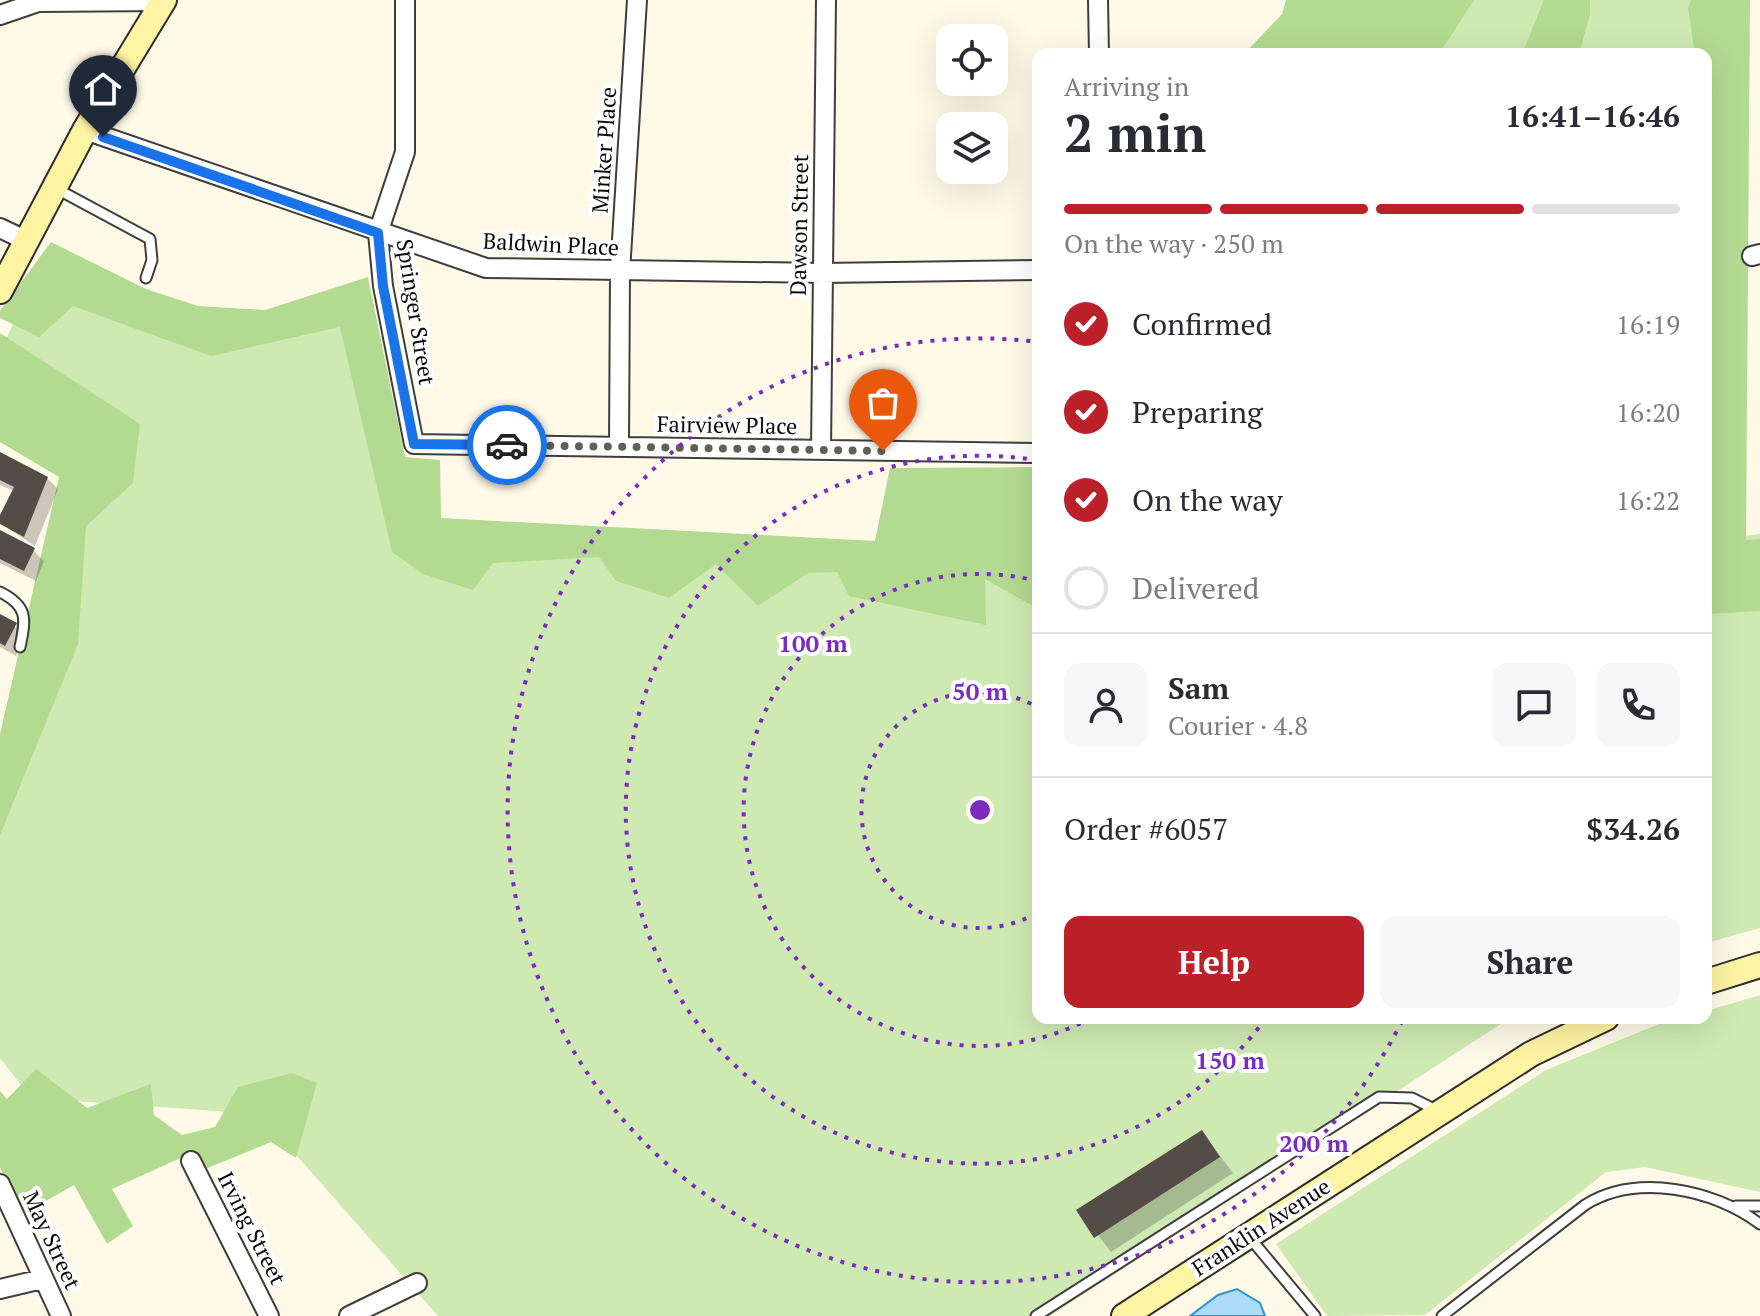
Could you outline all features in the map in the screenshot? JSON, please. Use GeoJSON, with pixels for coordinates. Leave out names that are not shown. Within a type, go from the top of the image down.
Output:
{"type":"FeatureCollection","features":[{"type":"Feature","properties":{"kind":"main road"},"geometry":{"type":"LineString","coordinates":[[0,291],[85,130],[163,1]]}},
{"type":"Feature","properties":{"kind":"main road"},"geometry":{"type":"LineString","coordinates":[[1712,980],[1760,965]]}},
{"type":"Feature","properties":{"kind":"main road","name":"Franklin Avenue"},"geometry":{"type":"LineString","coordinates":[[1124,1316],[1531,1054],[1594,1024]]}},
{"type":"Feature","properties":{"kind":"street","name":"Springer Street"},"geometry":{"type":"LineString","coordinates":[[405,0],[405,152],[378,233],[383,286],[414,444]]}},
{"type":"Feature","properties":{"kind":"street","name":"Minker Place"},"geometry":{"type":"LineString","coordinates":[[619,446],[620,272],[637,0]]}},
{"type":"Feature","properties":{"kind":"street","name":"Dawson Street"},"geometry":{"type":"LineString","coordinates":[[821,450],[826,0]]}},
{"type":"Feature","properties":{"kind":"street"},"geometry":{"type":"LineString","coordinates":[[1098,0],[1099,48]]}},
{"type":"Feature","properties":{"kind":"street"},"geometry":{"type":"LineString","coordinates":[[0,15],[38,2],[163,1]]}},
{"type":"Feature","properties":{"kind":"street","name":"Baldwin Place"},"geometry":{"type":"LineString","coordinates":[[85,130],[486,268],[822,273],[1032,270]]}},
{"type":"Feature","properties":{"kind":"street"},"geometry":{"type":"LineString","coordinates":[[0,228],[25,240]]}},
{"type":"Feature","properties":{"kind":"street","name":"Fairview Place"},"geometry":{"type":"LineString","coordinates":[[414,444],[1032,453]]}},
{"type":"Feature","properties":{"kind":"street","name":"Irving Street"},"geometry":{"type":"LineString","coordinates":[[191,1161],[269,1316]]}},
{"type":"Feature","properties":{"kind":"street","name":"May Street"},"geometry":{"type":"LineString","coordinates":[[0,1184],[61,1316]]}},
{"type":"Feature","properties":{"kind":"street"},"geometry":{"type":"LineString","coordinates":[[0,1289],[42,1279]]}},
{"type":"Feature","properties":{"kind":"street"},"geometry":{"type":"LineString","coordinates":[[349,1316],[417,1283]]}},
{"type":"Feature","properties":{"kind":"lane"},"geometry":{"type":"LineString","coordinates":[[54,188],[150,239],[152,260],[146,278]]}},
{"type":"Feature","properties":{"kind":"lane"},"geometry":{"type":"LineString","coordinates":[[0,592],[17,601],[21,607],[25,624],[20,647]]}},
{"type":"Feature","properties":{"kind":"lane"},"geometry":{"type":"LineString","coordinates":[[1036,1316],[1379,1097],[1412,1098],[1441,1112]]}},
{"type":"Feature","properties":{"kind":"lane"},"geometry":{"type":"LineString","coordinates":[[1442,1316],[1603,1194],[1647,1187],[1736,1206],[1760,1206]]}},
{"type":"Feature","properties":{"kind":"lane"},"geometry":{"type":"LineString","coordinates":[[1736,1206],[1760,1224]]}},
{"type":"Feature","properties":{"kind":"lane"},"geometry":{"type":"LineString","coordinates":[[1248,1235],[1315,1316]]}},
{"type":"Feature","properties":{"kind":"green space"},"geometry":{"type":"Polygon","coordinates":[[[1286,0],[1474,0],[1443,48],[1250,48],[1282,14],[1286,0]]]}},
{"type":"Feature","properties":{"kind":"green space"},"geometry":{"type":"Polygon","coordinates":[[[1303,0],[1743,0],[1730,538],[1760,534],[1760,928],[1712,941],[1712,48],[1259,48],[1303,0]]]}},
{"type":"Feature","properties":{"kind":"green space"},"geometry":{"type":"Polygon","coordinates":[[[1544,0],[1590,0],[1590,14],[1581,48],[1524,48],[1544,0]]]}},
{"type":"Feature","properties":{"kind":"green space"},"geometry":{"type":"Polygon","coordinates":[[[1691,0],[1750,0],[1746,540],[1760,539],[1760,611],[1712,614],[1712,48],[1694,48],[1688,8],[1691,0]]]}},
{"type":"Feature","properties":{"kind":"green space"},"geometry":{"type":"Polygon","coordinates":[[[51,242],[146,289],[198,306],[265,310],[368,277],[405,457],[440,460],[441,518],[875,541],[890,468],[1032,467],[1032,606],[985,579],[986,625],[849,596],[837,572],[808,573],[758,606],[716,564],[669,598],[616,581],[599,557],[493,563],[473,590],[423,574],[392,552],[340,327],[211,356],[73,306],[39,337],[0,318],[0,311],[51,242]]]}},
{"type":"Feature","properties":{"kind":"green space"},"geometry":{"type":"Polygon","coordinates":[[[44,258],[210,330],[369,295],[399,462],[434,533],[904,552],[1032,481],[1032,1024],[1501,1024],[1050,1316],[438,1316],[260,1114],[31,1098],[0,1058],[0,818],[80,523],[124,480],[0,352],[44,258]]]}},
{"type":"Feature","properties":{"kind":"green space"},"geometry":{"type":"Polygon","coordinates":[[[0,333],[140,424],[133,483],[86,526],[78,644],[0,835],[0,734],[59,477],[0,442],[0,333]]]}},
{"type":"Feature","properties":{"kind":"green space"},"geometry":{"type":"Polygon","coordinates":[[[1760,995],[1760,1192],[1645,1167],[1606,1172],[1425,1315],[1327,1316],[1276,1244],[1546,1070],[1659,1024],[1712,1024],[1712,1009],[1760,995]]]}},
{"type":"Feature","properties":{"kind":"green space"},"geometry":{"type":"Polygon","coordinates":[[[36,1069],[87,1108],[151,1084],[154,1115],[182,1135],[215,1127],[238,1087],[292,1073],[317,1083],[296,1158],[271,1142],[205,1169],[196,1151],[112,1189],[133,1226],[107,1244],[74,1185],[21,1215],[0,1167],[0,1091],[7,1099],[36,1069]]]}},
{"type":"Feature","properties":{"kind":"water"},"geometry":{"type":"Polygon","coordinates":[[[1237,1289],[1260,1303],[1265,1316],[1190,1316],[1218,1295],[1237,1289]]]}},
{"type":"Feature","properties":{"kind":"building"},"geometry":{"type":"Polygon","coordinates":[[[0,452],[48,477],[24,537],[0,524],[0,515],[14,487],[0,480],[0,452]]]}},
{"type":"Feature","properties":{"kind":"building"},"geometry":{"type":"Polygon","coordinates":[[[0,530],[35,548],[24,571],[0,559],[0,530]]]}},
{"type":"Feature","properties":{"kind":"building"},"geometry":{"type":"Polygon","coordinates":[[[0,614],[17,623],[5,646],[0,643],[0,614]]]}},
{"type":"Feature","properties":{"kind":"building"},"geometry":{"type":"Polygon","coordinates":[[[1202,1130],[1220,1157],[1094,1238],[1076,1210],[1202,1130]]]}},
{"type":"Feature","properties":{"kind":"way so far"},"geometry":{"type":"LineString","coordinates":[[507,445],[883,451]]}},
{"type":"Feature","properties":{"kind":"route"},"geometry":{"type":"LineString","coordinates":[[103,137],[378,233],[383,286],[414,444],[507,445]]}}]}
